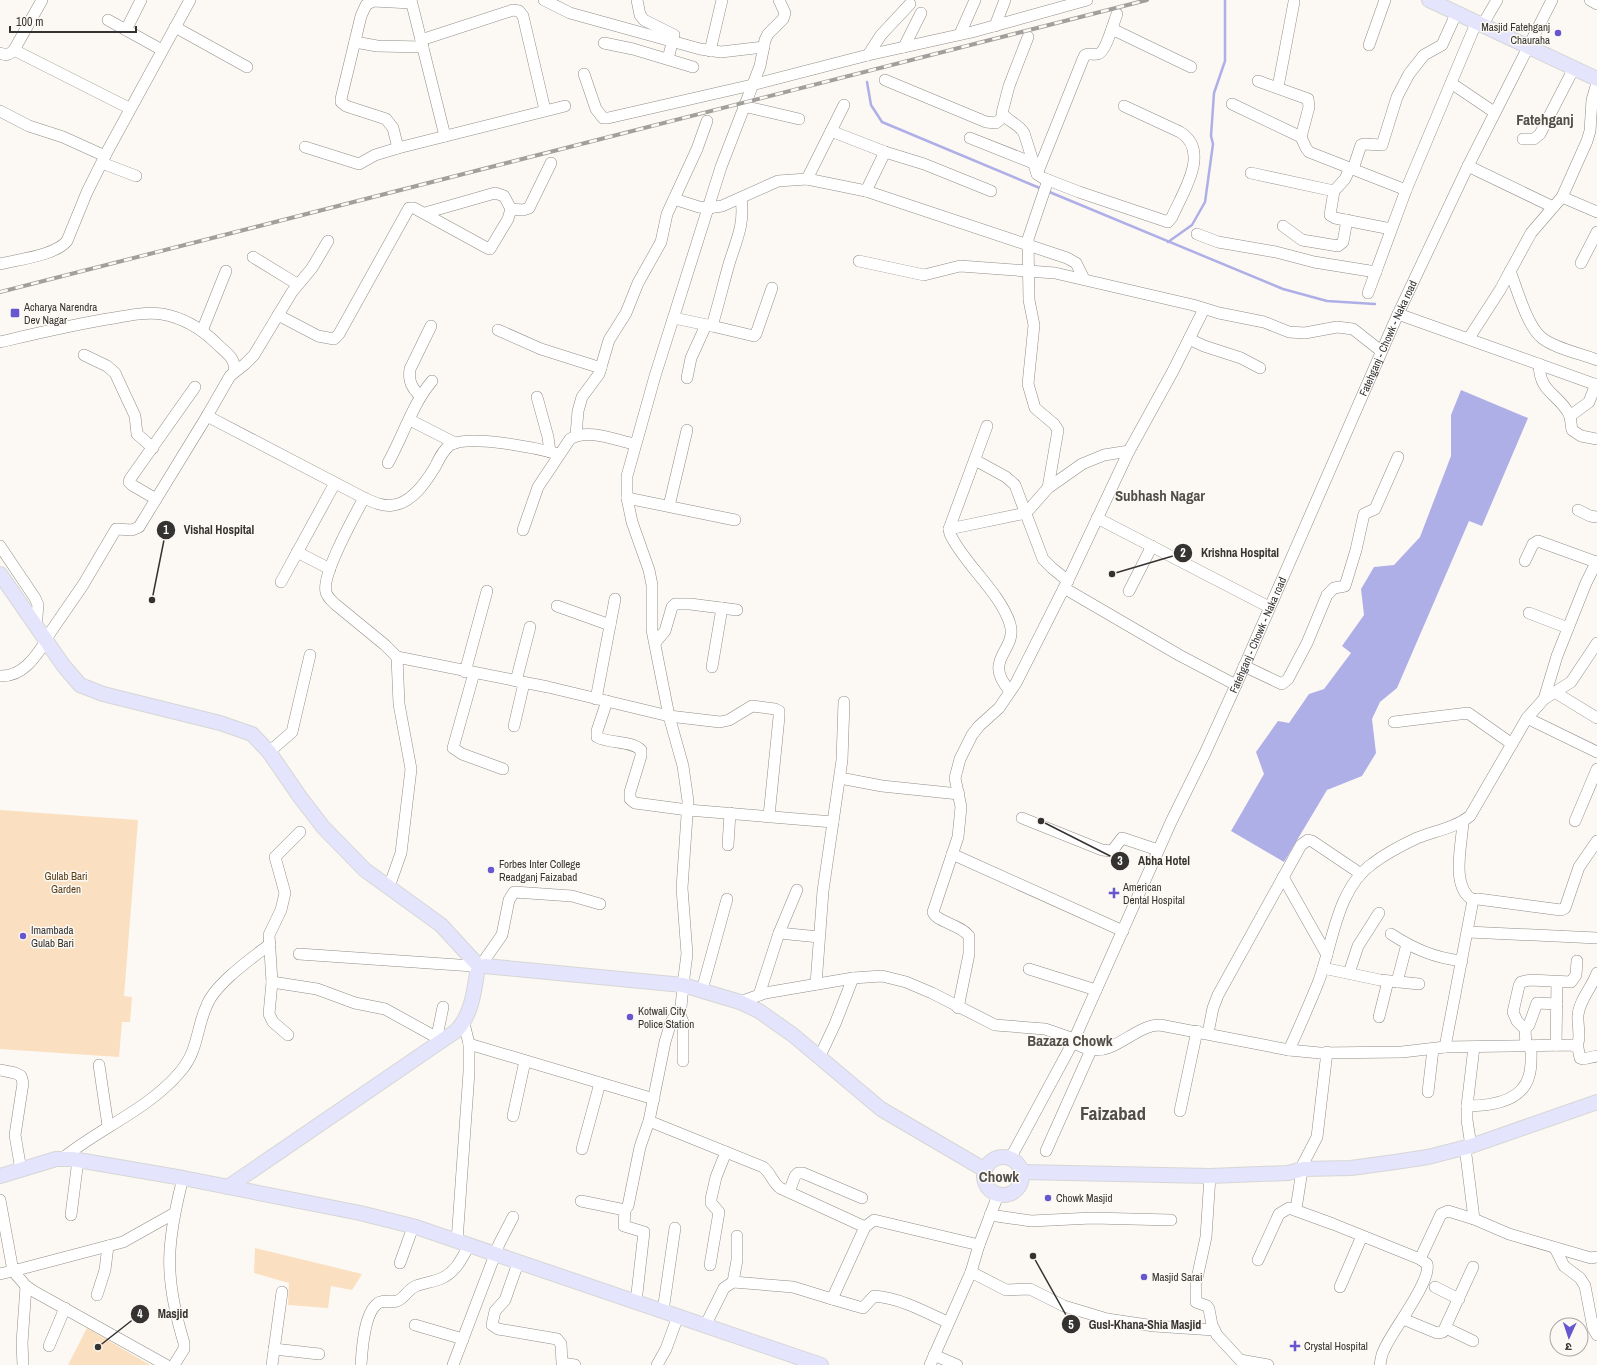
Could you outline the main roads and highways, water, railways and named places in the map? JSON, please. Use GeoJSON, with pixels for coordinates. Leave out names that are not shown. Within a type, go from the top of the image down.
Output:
{"type":"FeatureCollection","features":[{"type":"Feature","properties":{"kind":"main road"},"geometry":{"type":"LineString","coordinates":[[1429,0],[1597,79]]}},
{"type":"Feature","properties":{"kind":"main road"},"geometry":{"type":"LineString","coordinates":[[0,574],[36,627],[80,685],[103,694],[220,724],[252,734],[269,752],[323,827],[365,870],[441,925],[478,966],[683,986],[702,990],[740,1002],[776,1022],[881,1109],[985,1170]]}},
{"type":"Feature","properties":{"kind":"main road"},"geometry":{"type":"LineString","coordinates":[[228,1187],[440,1038],[464,1023],[471,1003],[478,966]]}},
{"type":"Feature","properties":{"kind":"main road"},"geometry":{"type":"LineString","coordinates":[[1022,1172],[1210,1176],[1288,1173],[1372,1174],[1427,1166],[1468,1149],[1597,1102]]}},
{"type":"Feature","properties":{"kind":"main road"},"geometry":{"type":"LineString","coordinates":[[1468,1149],[1597,1111]]}},
{"type":"Feature","properties":{"kind":"main road"},"geometry":{"type":"LineString","coordinates":[[0,1176],[63,1158],[183,1178],[353,1211],[413,1226],[518,1263],[706,1324],[821,1365]]}},
{"type":"Feature","properties":{"kind":"main road"},"geometry":{"type":"LineString","coordinates":[[995,1159],[1010,1159],[1022,1172],[1020,1185],[1011,1194],[998,1195],[987,1187],[984,1178],[985,1170],[995,1159]]}},
{"type":"Feature","properties":{"kind":"water"},"geometry":{"type":"Polygon","coordinates":[[[1461,390],[1528,418],[1482,526],[1469,521],[1397,688],[1380,702],[1372,719],[1376,753],[1362,776],[1327,790],[1284,862],[1231,831],[1264,774],[1256,752],[1278,721],[1289,723],[1309,694],[1324,689],[1351,653],[1342,646],[1364,615],[1361,589],[1374,567],[1394,565],[1420,537],[1451,456],[1451,415],[1461,390]]]}},
{"type":"Feature","properties":{"kind":"waterway"},"geometry":{"type":"LineString","coordinates":[[1168,242],[1192,225],[1205,202],[1213,144],[1211,136],[1214,93],[1225,61],[1225,0]]}},
{"type":"Feature","properties":{"kind":"waterway"},"geometry":{"type":"LineString","coordinates":[[867,82],[871,105],[882,122],[1042,189]]}},
{"type":"Feature","properties":{"kind":"waterway"},"geometry":{"type":"LineString","coordinates":[[1047,191],[1283,289],[1327,301],[1375,304]]}},
{"type":"Feature","properties":{"kind":"railway"},"geometry":{"type":"LineString","coordinates":[[0,292],[1147,0]]}},
{"type":"Feature","properties":{"kind":"place","name":"Masjid Fatehganj Chauraha"},"geometry":{"type":"Point","coordinates":[1558,33]}},
{"type":"Feature","properties":{"kind":"place","name":"Acharya Narendra Dev Nagar"},"geometry":{"type":"Point","coordinates":[15,313]}},
{"type":"Feature","properties":{"kind":"place","name":"Krishna Hospital"},"geometry":{"type":"Point","coordinates":[1112,574]}},
{"type":"Feature","properties":{"kind":"place","name":"Vishal Hospital"},"geometry":{"type":"Point","coordinates":[152,600]}},
{"type":"Feature","properties":{"kind":"place","name":"Abha Hotel"},"geometry":{"type":"Point","coordinates":[1041,821]}},
{"type":"Feature","properties":{"kind":"place","name":"Forbes Inter College Readganj Faizabad"},"geometry":{"type":"Point","coordinates":[491,870]}},
{"type":"Feature","properties":{"kind":"place","name":"American Dental Hospital"},"geometry":{"type":"Point","coordinates":[1114,893]}},
{"type":"Feature","properties":{"kind":"place","name":"Imambada Gulab Bari"},"geometry":{"type":"Point","coordinates":[23,936]}},
{"type":"Feature","properties":{"kind":"place","name":"Kotwali City Police Station"},"geometry":{"type":"Point","coordinates":[630,1017]}},
{"type":"Feature","properties":{"kind":"place","name":"Chowk Masjid"},"geometry":{"type":"Point","coordinates":[1048,1198]}},
{"type":"Feature","properties":{"kind":"place","name":"Gusl-Khana-Shia Masjid"},"geometry":{"type":"Point","coordinates":[1033,1256]}},
{"type":"Feature","properties":{"kind":"place","name":"Masjid Sarai"},"geometry":{"type":"Point","coordinates":[1144,1277]}},
{"type":"Feature","properties":{"kind":"place","name":"Crystal Hospital"},"geometry":{"type":"Point","coordinates":[1295,1346]}},
{"type":"Feature","properties":{"kind":"place","name":"Masjid"},"geometry":{"type":"Point","coordinates":[98,1347]}},
{"type":"Feature","properties":{"kind":"district","name":"Fatehganj"},"geometry":{"type":"Point","coordinates":[1545,120]}},
{"type":"Feature","properties":{"kind":"district","name":"Subhash Nagar"},"geometry":{"type":"Point","coordinates":[1160,496]}},
{"type":"Feature","properties":{"kind":"district","name":"Bazaza Chowk"},"geometry":{"type":"Point","coordinates":[1070,1041]}},
{"type":"Feature","properties":{"kind":"district","name":"Faizabad"},"geometry":{"type":"Point","coordinates":[1113,1113]}},
{"type":"Feature","properties":{"kind":"district","name":"Chowk"},"geometry":{"type":"Point","coordinates":[999,1177]}},
{"type":"Feature","properties":{"kind":"park label","name":"Gulab Bari Garden"},"geometry":{"type":"Point","coordinates":[66,882]}}]}
